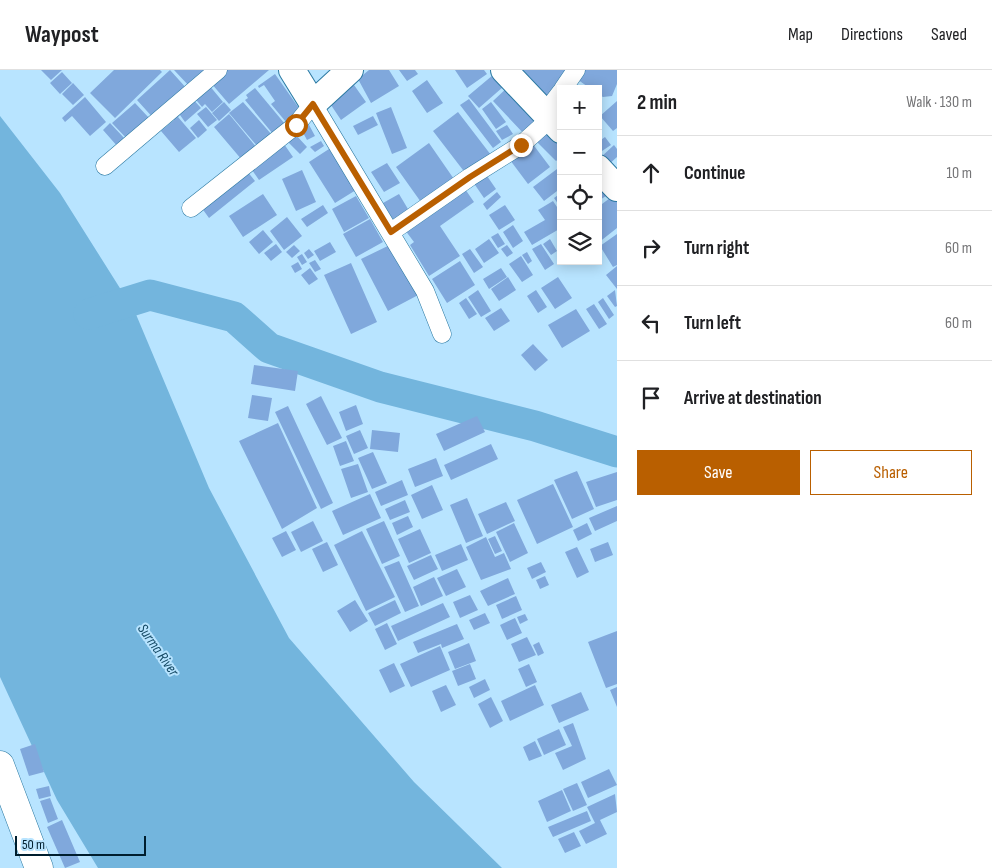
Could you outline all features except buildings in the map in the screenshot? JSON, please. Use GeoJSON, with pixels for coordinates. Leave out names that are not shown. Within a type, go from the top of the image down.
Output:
{"type":"FeatureCollection","features":[{"type":"Feature","properties":{"kind":"main road"},"geometry":{"type":"LineString","coordinates":[[0,765],[39,868]]}},
{"type":"Feature","properties":{"kind":"main road"},"geometry":{"type":"LineString","coordinates":[[11,791],[18,868]]}},
{"type":"Feature","properties":{"kind":"street"},"geometry":{"type":"LineString","coordinates":[[105,166],[218,70]]}},
{"type":"Feature","properties":{"kind":"street"},"geometry":{"type":"LineString","coordinates":[[292,70],[425,291],[442,334]]}},
{"type":"Feature","properties":{"kind":"street"},"geometry":{"type":"LineString","coordinates":[[191,208],[296,125],[313,104],[350,70]]}},
{"type":"Feature","properties":{"kind":"street"},"geometry":{"type":"LineString","coordinates":[[504,70],[552,121]]}},
{"type":"Feature","properties":{"kind":"street"},"geometry":{"type":"LineString","coordinates":[[566,85],[576,70]]}},
{"type":"Feature","properties":{"kind":"street"},"geometry":{"type":"LineString","coordinates":[[391,232],[470,177],[521,145],[552,121],[557,105]]}},
{"type":"Feature","properties":{"kind":"street"},"geometry":{"type":"LineString","coordinates":[[602,172],[617,188]]}},
{"type":"Feature","properties":{"kind":"water","name":"Surma River"},"geometry":{"type":"Polygon","coordinates":[[[0,116],[60,193],[135,312],[209,488],[289,638],[414,782],[502,868],[98,868],[57,800],[0,677],[0,116]]]}},
{"type":"Feature","properties":{"kind":"waterway"},"geometry":{"type":"LineString","coordinates":[[89,314],[150,295],[234,317],[269,348],[380,387],[535,426],[617,452]]}},
{"type":"Feature","properties":{"kind":"route"},"geometry":{"type":"LineString","coordinates":[[296,125],[313,104],[391,232],[439,201],[470,177],[521,145]]}}]}
